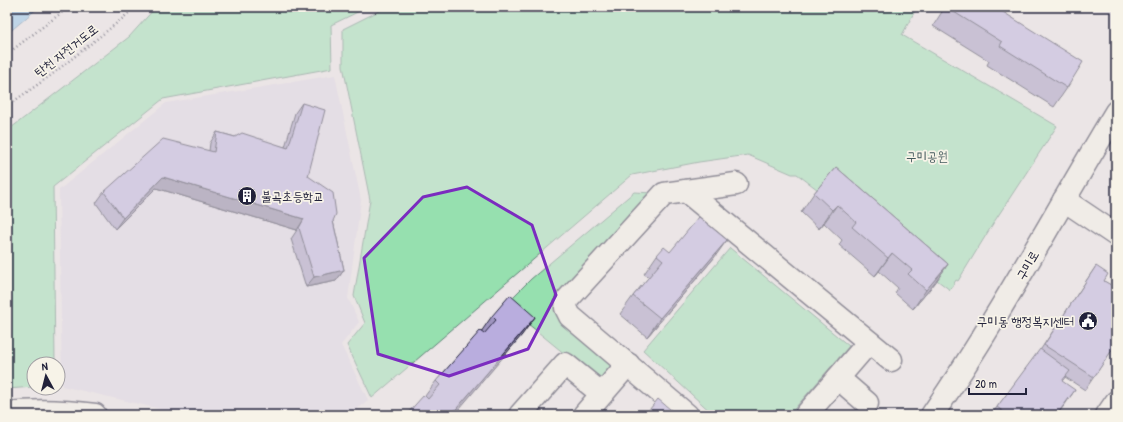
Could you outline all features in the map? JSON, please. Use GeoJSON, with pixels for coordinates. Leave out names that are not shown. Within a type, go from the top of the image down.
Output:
{"type":"FeatureCollection","features":[{"type":"Feature","properties":{"kind":"street","name":"구미로"},"geometry":{"type":"LineString","coordinates":[[932,415],[1019,279],[1116,112]]}},
{"type":"Feature","properties":{"kind":"street"},"geometry":{"type":"LineString","coordinates":[[687,415],[570,316],[566,308],[567,300],[664,194],[736,184]]}},
{"type":"Feature","properties":{"kind":"street"},"geometry":{"type":"LineString","coordinates":[[686,191],[891,360]]}},
{"type":"Feature","properties":{"kind":"street"},"geometry":{"type":"LineString","coordinates":[[1064,200],[1116,235]]}},
{"type":"Feature","properties":{"kind":"street"},"geometry":{"type":"LineString","coordinates":[[806,415],[869,342]]}},
{"type":"Feature","properties":{"kind":"street"},"geometry":{"type":"LineString","coordinates":[[520,415],[565,364],[602,394]]}},
{"type":"Feature","properties":{"kind":"street"},"geometry":{"type":"LineString","coordinates":[[584,415],[628,364]]}},
{"type":"Feature","properties":{"kind":"street"},"geometry":{"type":"LineString","coordinates":[[838,378],[867,403]]}},
{"type":"Feature","properties":{"kind":"street"},"geometry":{"type":"LineString","coordinates":[[1107,415],[1116,402]]}},
{"type":"Feature","properties":{"kind":"street"},"geometry":{"type":"LineString","coordinates":[[7,413],[68,412],[95,415]]}},
{"type":"Feature","properties":{"kind":"path"},"geometry":{"type":"LineString","coordinates":[[7,54],[69,7]]}},
{"type":"Feature","properties":{"kind":"path","name":"탄천 자전거도로"},"geometry":{"type":"LineString","coordinates":[[7,106],[50,76],[135,7]]}},
{"type":"Feature","properties":{"kind":"highlighted area"},"geometry":{"type":"Polygon","coordinates":[[[467,187],[532,225],[556,295],[528,349],[449,376],[378,354],[364,258],[423,197],[467,187]]]}},
{"type":"Feature","properties":{"kind":"shaded area"},"geometry":{"type":"Polygon","coordinates":[[[335,75],[361,200],[348,298],[359,322],[341,345],[368,400],[349,415],[186,415],[66,387],[66,356],[62,356],[59,190],[166,103],[335,75]]]}},
{"type":"Feature","properties":{"kind":"green space"},"geometry":{"type":"Polygon","coordinates":[[[156,7],[368,7],[331,25],[332,68],[163,99],[53,187],[55,356],[26,356],[26,388],[7,389],[7,131],[129,37],[156,7]]]}},
{"type":"Feature","properties":{"kind":"green space","name":"구미공원"},"geometry":{"type":"Polygon","coordinates":[[[387,7],[917,7],[902,35],[1057,126],[994,222],[958,281],[956,280],[950,290],[797,174],[792,174],[748,155],[699,162],[632,175],[372,398],[347,345],[365,323],[354,296],[370,200],[343,66],[343,29],[387,7]]]}},
{"type":"Feature","properties":{"kind":"green space"},"geometry":{"type":"Polygon","coordinates":[[[634,192],[654,193],[556,296],[561,317],[612,365],[599,382],[505,305],[531,279],[634,192]]]}},
{"type":"Feature","properties":{"kind":"green space"},"geometry":{"type":"Polygon","coordinates":[[[730,248],[849,346],[789,415],[714,415],[643,350],[730,248]]]}},
{"type":"Feature","properties":{"kind":"water"},"geometry":{"type":"Polygon","coordinates":[[[7,7],[39,7],[7,34],[7,7]]]}},
{"type":"Feature","properties":{"kind":"building"},"geometry":{"type":"Polygon","coordinates":[[[946,7],[995,7],[1083,62],[1067,88],[1000,46],[1002,42],[946,7]]]}},
{"type":"Feature","properties":{"kind":"building","name":"불곡초등학교"},"geometry":{"type":"Polygon","coordinates":[[[302,103],[325,110],[308,176],[333,193],[336,214],[333,221],[344,270],[314,277],[299,228],[304,219],[163,177],[123,218],[104,192],[163,139],[214,152],[217,132],[235,137],[242,133],[288,148],[302,103]]]}},
{"type":"Feature","properties":{"kind":"building"},"geometry":{"type":"Polygon","coordinates":[[[836,167],[948,264],[926,290],[908,274],[912,270],[892,253],[888,258],[852,227],[856,222],[837,205],[832,210],[814,193],[836,167]]]}},
{"type":"Feature","properties":{"kind":"building"},"geometry":{"type":"Polygon","coordinates":[[[699,217],[727,240],[660,318],[633,296],[663,260],[657,255],[664,247],[670,252],[699,217]]]}},
{"type":"Feature","properties":{"kind":"building","name":"구미동 행정복지센터"},"geometry":{"type":"Polygon","coordinates":[[[1096,266],[1108,274],[1104,281],[1111,285],[1116,277],[1116,344],[1094,377],[1044,345],[1096,266]]]}},
{"type":"Feature","properties":{"kind":"building"},"geometry":{"type":"Polygon","coordinates":[[[510,295],[535,317],[451,415],[406,415],[424,395],[428,399],[440,385],[436,381],[480,331],[484,334],[496,320],[492,316],[510,295]]]}},
{"type":"Feature","properties":{"kind":"building"},"geometry":{"type":"Polygon","coordinates":[[[1040,349],[1070,371],[1062,381],[1075,390],[1058,413],[1060,415],[1008,415],[997,407],[1040,349]]]}},
{"type":"Feature","properties":{"kind":"building"},"geometry":{"type":"Polygon","coordinates":[[[658,399],[677,415],[645,415],[658,399]]]}},
{"type":"Feature","properties":{"kind":"place","name":"불곡초등학교"},"geometry":{"type":"Point","coordinates":[247,196]}},
{"type":"Feature","properties":{"kind":"place","name":"구미동 행정복지센터"},"geometry":{"type":"Point","coordinates":[1088,321]}}]}
